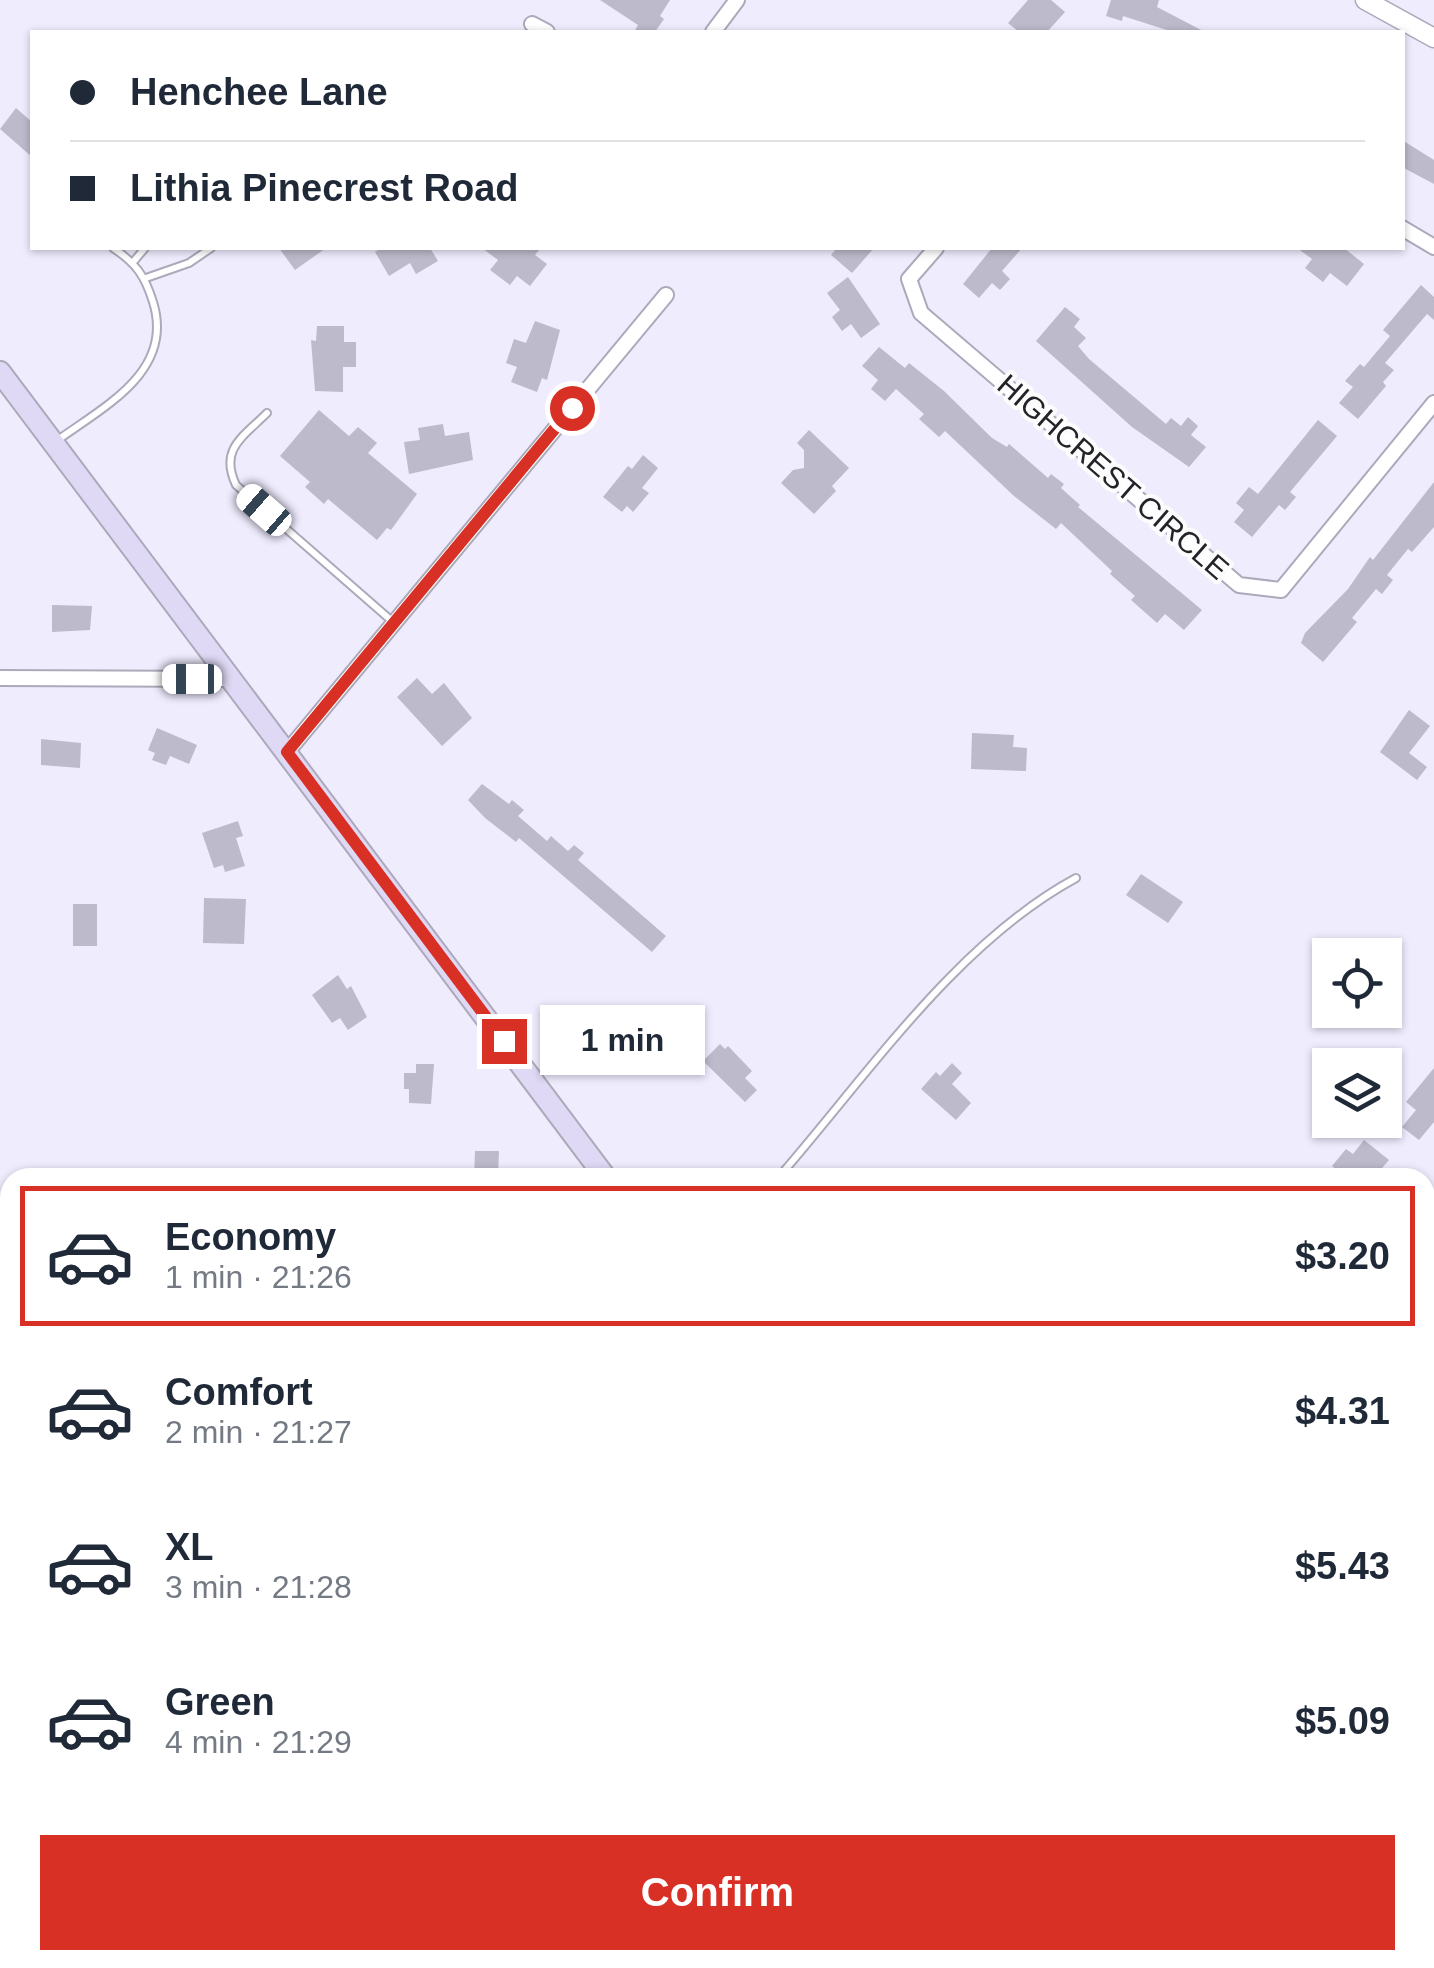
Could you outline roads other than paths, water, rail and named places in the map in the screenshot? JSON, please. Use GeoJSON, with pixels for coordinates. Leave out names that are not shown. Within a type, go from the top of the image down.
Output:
{"type":"FeatureCollection","features":[{"type":"Feature","properties":{"kind":"main road"},"geometry":{"type":"LineString","coordinates":[[0,372],[599,1168]]}},
{"type":"Feature","properties":{"kind":"street"},"geometry":{"type":"LineString","coordinates":[[715,30],[738,0]]}},
{"type":"Feature","properties":{"kind":"street"},"geometry":{"type":"LineString","coordinates":[[1364,0],[1434,38]]}},
{"type":"Feature","properties":{"kind":"street"},"geometry":{"type":"LineString","coordinates":[[532,24],[543,30]]}},
{"type":"Feature","properties":{"kind":"street"},"geometry":{"type":"LineString","coordinates":[[1405,230],[1434,247]]}},
{"type":"Feature","properties":{"kind":"street","name":"HIGHCREST CIRCLE"},"geometry":{"type":"LineString","coordinates":[[934,250],[909,280],[921,313],[1239,585],[1281,590],[1434,403]]}},
{"type":"Feature","properties":{"kind":"street"},"geometry":{"type":"LineString","coordinates":[[287,752],[666,295]]}},
{"type":"Feature","properties":{"kind":"street"},"geometry":{"type":"LineString","coordinates":[[0,678],[231,679]]}},
{"type":"Feature","properties":{"kind":"lane"},"geometry":{"type":"LineString","coordinates":[[54,443],[115,398],[149,364],[159,330],[146,278],[134,261],[116,250]]}},
{"type":"Feature","properties":{"kind":"lane"},"geometry":{"type":"LineString","coordinates":[[134,261],[143,250]]}},
{"type":"Feature","properties":{"kind":"lane"},"geometry":{"type":"LineString","coordinates":[[146,278],[188,263],[208,250]]}},
{"type":"Feature","properties":{"kind":"lane"},"geometry":{"type":"LineString","coordinates":[[266,413],[233,448],[228,460],[236,485],[394,623]]}},
{"type":"Feature","properties":{"kind":"lane"},"geometry":{"type":"LineString","coordinates":[[787,1168],[922,1010],[988,942],[1036,900],[1076,878]]}}]}
